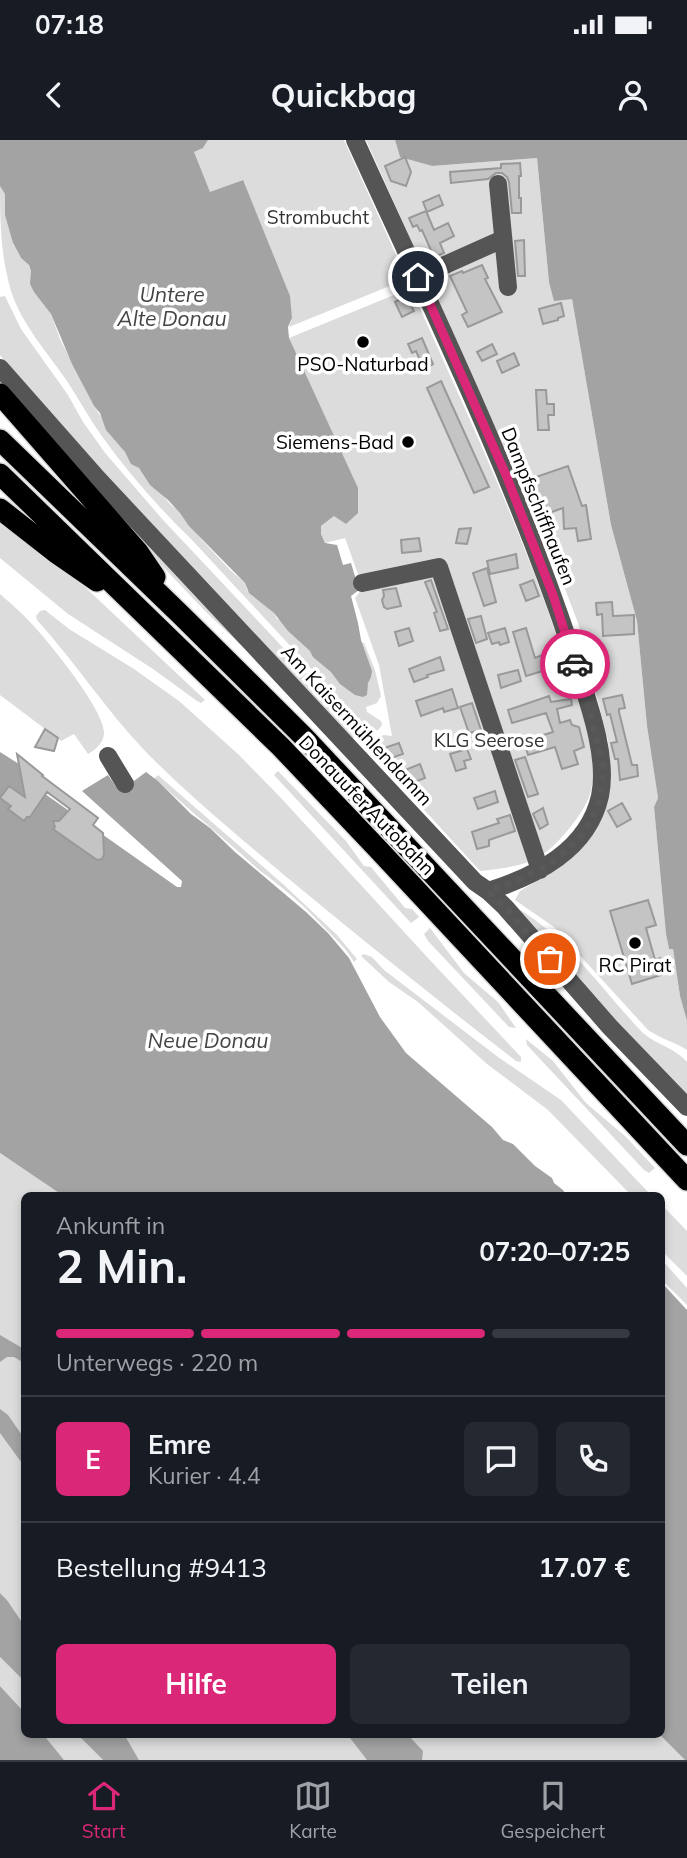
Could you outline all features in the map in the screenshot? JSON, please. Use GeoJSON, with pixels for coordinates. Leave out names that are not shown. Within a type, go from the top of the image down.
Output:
{"type":"FeatureCollection","features":[{"type":"Feature","properties":{"kind":"highway"},"geometry":{"type":"LineString","coordinates":[[0,394],[138,552],[182,616]]}},
{"type":"Feature","properties":{"kind":"highway","name":"Donauufer Autobahn"},"geometry":{"type":"LineString","coordinates":[[0,440],[303,736],[687,1144]]}},
{"type":"Feature","properties":{"kind":"highway","name":"Donauufer Autobahn"},"geometry":{"type":"LineString","coordinates":[[0,474],[300,767],[687,1180]]}},
{"type":"Feature","properties":{"kind":"highway"},"geometry":{"type":"LineString","coordinates":[[0,509],[55,552],[150,619]]}},
{"type":"Feature","properties":{"kind":"street","name":"Dampfschiffhaufen"},"geometry":{"type":"LineString","coordinates":[[355,140],[506,475],[540,559],[590,709],[603,766],[600,797],[589,824],[579,839],[560,857],[540,870],[488,891]]}},
{"type":"Feature","properties":{"kind":"street"},"geometry":{"type":"LineString","coordinates":[[498,184],[508,286]]}},
{"type":"Feature","properties":{"kind":"street"},"geometry":{"type":"LineString","coordinates":[[418,277],[503,239]]}},
{"type":"Feature","properties":{"kind":"street","name":"Am Kaisermühlendamm"},"geometry":{"type":"LineString","coordinates":[[0,368],[97,479],[475,882],[505,907],[610,1027],[687,1107]]}},
{"type":"Feature","properties":{"kind":"street"},"geometry":{"type":"LineString","coordinates":[[362,583],[439,566],[540,870]]}},
{"type":"Feature","properties":{"kind":"street"},"geometry":{"type":"LineString","coordinates":[[107,756],[125,784]]}},
{"type":"Feature","properties":{"kind":"green space","name":"Strombucht"},"geometry":{"type":"Polygon","coordinates":[[[208,140],[344,140],[407,279],[289,327],[292,318],[242,180],[210,193],[193,152],[203,148],[208,140]]]}},
{"type":"Feature","properties":{"kind":"green space"},"geometry":{"type":"Polygon","coordinates":[[[366,140],[395,140],[400,157],[432,166],[537,158],[549,282],[572,299],[611,525],[637,621],[647,726],[658,798],[654,807],[666,934],[669,949],[673,949],[687,1021],[687,1050],[648,1030],[554,927],[515,900],[520,891],[554,870],[583,846],[610,764],[608,740],[578,623],[551,552],[366,140]]]}},
{"type":"Feature","properties":{"kind":"green space"},"geometry":{"type":"Polygon","coordinates":[[[0,180],[5,189],[13,244],[21,258],[29,265],[40,299],[51,314],[60,339],[94,406],[125,452],[171,505],[184,515],[201,539],[245,583],[247,590],[274,613],[277,619],[364,643],[375,670],[381,696],[377,703],[366,707],[367,712],[381,721],[382,725],[378,730],[366,733],[333,692],[144,490],[101,435],[28,327],[11,291],[3,249],[0,180]]]}},
{"type":"Feature","properties":{"kind":"green space","name":"KLG Seerose"},"geometry":{"type":"Polygon","coordinates":[[[411,288],[497,482],[537,580],[580,707],[591,752],[593,781],[590,794],[575,821],[543,854],[515,866],[480,871],[364,744],[384,735],[392,736],[379,665],[355,598],[363,588],[345,538],[325,543],[321,534],[321,526],[334,516],[289,338],[411,288]]]}},
{"type":"Feature","properties":{"kind":"green space"},"geometry":{"type":"Polygon","coordinates":[[[5,296],[21,329],[106,454],[163,520],[329,698],[350,723],[355,733],[353,740],[155,531],[0,355],[0,297],[5,296]]]}},
{"type":"Feature","properties":{"kind":"green space"},"geometry":{"type":"Polygon","coordinates":[[[48,436],[248,652],[129,531],[48,436]]]}},
{"type":"Feature","properties":{"kind":"green space"},"geometry":{"type":"Polygon","coordinates":[[[0,519],[86,588],[205,700],[201,703],[197,701],[68,614],[0,558],[0,519]]]}},
{"type":"Feature","properties":{"kind":"green space"},"geometry":{"type":"Polygon","coordinates":[[[0,594],[48,642],[95,708],[102,722],[104,737],[99,746],[88,754],[74,734],[61,741],[0,695],[0,594]]]}},
{"type":"Feature","properties":{"kind":"green space"},"geometry":{"type":"Polygon","coordinates":[[[45,610],[69,629],[134,669],[179,701],[238,754],[521,1057],[521,1061],[516,1061],[370,945],[178,783],[131,735],[37,620],[36,616],[40,611],[45,610]]]}},
{"type":"Feature","properties":{"kind":"green space"},"geometry":{"type":"Polygon","coordinates":[[[278,771],[346,841],[364,866],[371,867],[405,908],[412,909],[419,917],[411,923],[274,775],[278,771]]]}},
{"type":"Feature","properties":{"kind":"green space"},"geometry":{"type":"Polygon","coordinates":[[[158,775],[284,885],[337,935],[357,959],[354,962],[302,905],[154,779],[158,775]]]}},
{"type":"Feature","properties":{"kind":"green space"},"geometry":{"type":"Polygon","coordinates":[[[519,909],[554,935],[643,1033],[687,1062],[687,1097],[644,1058],[519,909]]]}},
{"type":"Feature","properties":{"kind":"green space"},"geometry":{"type":"Polygon","coordinates":[[[430,928],[464,973],[498,1002],[516,1028],[509,1027],[428,941],[424,934],[430,928]]]}},
{"type":"Feature","properties":{"kind":"green space"},"geometry":{"type":"Polygon","coordinates":[[[364,954],[372,957],[384,970],[498,1057],[561,1100],[648,1192],[628,1192],[548,1110],[487,1064],[418,1002],[389,982],[361,956],[364,954]]]}},
{"type":"Feature","properties":{"kind":"green space"},"geometry":{"type":"Polygon","coordinates":[[[526,1039],[553,1061],[586,1103],[625,1136],[655,1168],[649,1173],[644,1170],[527,1045],[526,1039]]]}},
{"type":"Feature","properties":{"kind":"green space"},"geometry":{"type":"Polygon","coordinates":[[[0,1153],[58,1192],[21,1192],[21,1621],[0,1593],[0,1153]]]}},
{"type":"Feature","properties":{"kind":"green space"},"geometry":{"type":"Polygon","coordinates":[[[665,1208],[687,1231],[687,1276],[665,1254],[665,1208]]]}},
{"type":"Feature","properties":{"kind":"green space"},"geometry":{"type":"Polygon","coordinates":[[[665,1263],[687,1288],[687,1305],[665,1283],[665,1263]]]}},
{"type":"Feature","properties":{"kind":"green space"},"geometry":{"type":"Polygon","coordinates":[[[0,1657],[21,1678],[21,1709],[0,1686],[0,1657]]]}},
{"type":"Feature","properties":{"kind":"green space"},"geometry":{"type":"Polygon","coordinates":[[[46,1738],[81,1738],[103,1760],[64,1760],[46,1738]]]}},
{"type":"Feature","properties":{"kind":"green space"},"geometry":{"type":"Polygon","coordinates":[[[126,1738],[663,1738],[685,1760],[139,1760],[126,1738]]]}},
{"type":"Feature","properties":{"kind":"water","name":"Untere Alte Donau"},"geometry":{"type":"Polygon","coordinates":[[[0,140],[208,140],[203,148],[194,152],[210,192],[243,180],[290,296],[292,318],[288,327],[289,338],[358,488],[358,513],[346,524],[334,516],[321,526],[321,534],[325,543],[337,545],[343,565],[351,563],[359,590],[351,596],[361,640],[372,671],[367,695],[355,695],[340,684],[274,613],[249,593],[245,583],[189,526],[168,500],[150,485],[139,468],[131,464],[125,452],[106,430],[100,413],[72,364],[51,314],[30,284],[29,265],[21,258],[13,243],[5,215],[5,194],[0,186],[0,140]]]}},
{"type":"Feature","properties":{"kind":"water"},"geometry":{"type":"Polygon","coordinates":[[[395,140],[687,140],[687,1021],[673,949],[669,949],[666,934],[654,807],[658,798],[647,726],[637,621],[611,525],[572,299],[554,301],[549,282],[537,158],[432,166],[400,157],[395,140]]]}},
{"type":"Feature","properties":{"kind":"water","name":"Neue Donau"},"geometry":{"type":"Polygon","coordinates":[[[0,752],[19,764],[21,777],[177,887],[181,887],[182,881],[82,791],[108,775],[117,788],[146,772],[158,781],[191,814],[328,933],[349,958],[380,1017],[406,1053],[492,1127],[503,1140],[513,1144],[535,1166],[552,1178],[564,1192],[58,1192],[0,1153],[0,752]]]}},
{"type":"Feature","properties":{"kind":"water"},"geometry":{"type":"Polygon","coordinates":[[[665,1286],[687,1310],[685,1760],[663,1738],[665,1286]]]}},
{"type":"Feature","properties":{"kind":"water"},"geometry":{"type":"Polygon","coordinates":[[[0,1335],[21,1347],[21,1361],[7,1357],[0,1362],[0,1335]]]}},
{"type":"Feature","properties":{"kind":"water"},"geometry":{"type":"Polygon","coordinates":[[[0,1409],[8,1415],[21,1434],[21,1462],[0,1433],[0,1409]]]}},
{"type":"Feature","properties":{"kind":"water"},"geometry":{"type":"Polygon","coordinates":[[[0,1593],[21,1621],[21,1678],[0,1657],[0,1593]]]}},
{"type":"Feature","properties":{"kind":"water"},"geometry":{"type":"Polygon","coordinates":[[[0,1686],[21,1709],[21,1738],[46,1738],[64,1760],[0,1760],[0,1686]]]}},
{"type":"Feature","properties":{"kind":"water"},"geometry":{"type":"Polygon","coordinates":[[[81,1738],[126,1738],[139,1760],[103,1760],[81,1738]]]}},
{"type":"Feature","properties":{"kind":"water"},"geometry":{"type":"Polygon","coordinates":[[[350,1738],[411,1738],[423,1751],[422,1760],[367,1760],[350,1738]]]}},
{"type":"Feature","properties":{"kind":"building"},"geometry":{"type":"Polygon","coordinates":[[[405,157],[411,172],[406,186],[391,181],[385,166],[405,157]]]}},
{"type":"Feature","properties":{"kind":"building"},"geometry":{"type":"Polygon","coordinates":[[[520,163],[521,213],[512,213],[509,182],[502,173],[496,173],[488,179],[451,183],[450,172],[501,168],[501,164],[520,163]]]}},
{"type":"Feature","properties":{"kind":"building"},"geometry":{"type":"Polygon","coordinates":[[[439,195],[443,205],[427,212],[423,202],[439,195]]]}},
{"type":"Feature","properties":{"kind":"building"},"geometry":{"type":"Polygon","coordinates":[[[426,211],[434,230],[448,223],[454,236],[440,243],[444,253],[434,257],[422,230],[420,231],[417,225],[413,227],[409,218],[426,211]]]}},
{"type":"Feature","properties":{"kind":"building"},"geometry":{"type":"Polygon","coordinates":[[[524,240],[525,276],[518,276],[515,241],[524,240]]]}},
{"type":"Feature","properties":{"kind":"building"},"geometry":{"type":"Polygon","coordinates":[[[482,265],[488,278],[485,279],[502,312],[468,327],[462,315],[467,312],[450,276],[482,265]]]}},
{"type":"Feature","properties":{"kind":"building"},"geometry":{"type":"Polygon","coordinates":[[[406,296],[414,311],[402,317],[395,302],[406,296]]]}},
{"type":"Feature","properties":{"kind":"building"},"geometry":{"type":"Polygon","coordinates":[[[561,303],[564,316],[543,324],[539,309],[561,303]]]}},
{"type":"Feature","properties":{"kind":"building"},"geometry":{"type":"Polygon","coordinates":[[[422,338],[433,364],[424,369],[416,351],[412,353],[408,344],[422,338]]]}},
{"type":"Feature","properties":{"kind":"building"},"geometry":{"type":"Polygon","coordinates":[[[492,344],[497,354],[482,361],[477,352],[492,344]]]}},
{"type":"Feature","properties":{"kind":"building"},"geometry":{"type":"Polygon","coordinates":[[[514,353],[519,365],[502,373],[497,361],[514,353]]]}},
{"type":"Feature","properties":{"kind":"building"},"geometry":{"type":"Polygon","coordinates":[[[441,381],[489,487],[474,493],[427,388],[441,381]]]}},
{"type":"Feature","properties":{"kind":"building"},"geometry":{"type":"Polygon","coordinates":[[[536,390],[546,390],[547,404],[554,404],[554,415],[548,415],[549,430],[538,430],[536,390]]]}},
{"type":"Feature","properties":{"kind":"building"},"geometry":{"type":"Polygon","coordinates":[[[568,466],[582,506],[586,505],[591,539],[578,541],[576,528],[564,529],[563,508],[540,516],[527,480],[568,466]]]}},
{"type":"Feature","properties":{"kind":"building"},"geometry":{"type":"Polygon","coordinates":[[[471,528],[467,544],[456,543],[459,529],[471,528]]]}},
{"type":"Feature","properties":{"kind":"building"},"geometry":{"type":"Polygon","coordinates":[[[419,538],[421,551],[402,553],[401,540],[419,538]]]}},
{"type":"Feature","properties":{"kind":"building"},"geometry":{"type":"Polygon","coordinates":[[[516,554],[518,568],[490,574],[487,561],[516,554]]]}},
{"type":"Feature","properties":{"kind":"building"},"geometry":{"type":"Polygon","coordinates":[[[487,568],[496,602],[484,606],[473,573],[487,568]]]}},
{"type":"Feature","properties":{"kind":"building"},"geometry":{"type":"Polygon","coordinates":[[[431,580],[448,629],[440,631],[434,613],[437,612],[425,582],[431,580]]]}},
{"type":"Feature","properties":{"kind":"building"},"geometry":{"type":"Polygon","coordinates":[[[533,580],[539,596],[526,601],[520,585],[533,580]]]}},
{"type":"Feature","properties":{"kind":"building"},"geometry":{"type":"Polygon","coordinates":[[[396,588],[401,606],[387,609],[382,600],[383,590],[396,588]]]}},
{"type":"Feature","properties":{"kind":"building"},"geometry":{"type":"Polygon","coordinates":[[[612,602],[613,616],[634,615],[634,634],[603,636],[602,614],[597,615],[596,603],[612,602]]]}},
{"type":"Feature","properties":{"kind":"building"},"geometry":{"type":"Polygon","coordinates":[[[481,616],[487,639],[476,643],[468,619],[481,616]]]}},
{"type":"Feature","properties":{"kind":"building"},"geometry":{"type":"Polygon","coordinates":[[[409,628],[413,641],[399,646],[395,632],[409,628]]]}},
{"type":"Feature","properties":{"kind":"building"},"geometry":{"type":"Polygon","coordinates":[[[505,628],[509,642],[492,644],[488,633],[505,628]]]}},
{"type":"Feature","properties":{"kind":"building"},"geometry":{"type":"Polygon","coordinates":[[[526,628],[535,658],[545,654],[549,667],[526,676],[513,632],[526,628]]]}},
{"type":"Feature","properties":{"kind":"building"},"geometry":{"type":"Polygon","coordinates":[[[440,657],[444,670],[414,682],[409,669],[440,657]]]}},
{"type":"Feature","properties":{"kind":"building"},"geometry":{"type":"Polygon","coordinates":[[[518,670],[521,681],[501,688],[498,675],[518,670]]]}},
{"type":"Feature","properties":{"kind":"building"},"geometry":{"type":"Polygon","coordinates":[[[452,689],[458,708],[444,712],[443,708],[421,716],[416,701],[452,689]]]}},
{"type":"Feature","properties":{"kind":"building"},"geometry":{"type":"Polygon","coordinates":[[[622,695],[625,708],[619,709],[619,712],[632,765],[637,765],[638,776],[620,780],[618,759],[615,759],[611,743],[617,742],[603,699],[622,695]]]}},
{"type":"Feature","properties":{"kind":"building"},"geometry":{"type":"Polygon","coordinates":[[[549,696],[551,702],[571,699],[572,705],[557,709],[560,723],[570,720],[572,725],[579,727],[584,747],[574,751],[578,764],[562,769],[555,747],[528,755],[524,741],[553,732],[546,713],[512,723],[508,710],[549,696]]]}},
{"type":"Feature","properties":{"kind":"building"},"geometry":{"type":"Polygon","coordinates":[[[472,703],[481,730],[469,733],[460,707],[472,703]]]}},
{"type":"Feature","properties":{"kind":"building"},"geometry":{"type":"Polygon","coordinates":[[[45,729],[58,738],[54,751],[35,747],[45,729]]]}},
{"type":"Feature","properties":{"kind":"building"},"geometry":{"type":"Polygon","coordinates":[[[399,743],[403,754],[388,759],[384,748],[399,743]]]}},
{"type":"Feature","properties":{"kind":"building"},"geometry":{"type":"Polygon","coordinates":[[[467,749],[471,759],[464,761],[466,768],[456,771],[450,754],[467,749]]]}},
{"type":"Feature","properties":{"kind":"building"},"geometry":{"type":"Polygon","coordinates":[[[17,754],[98,818],[93,825],[103,833],[102,859],[97,860],[53,829],[53,821],[59,821],[70,809],[47,792],[30,817],[24,821],[8,809],[11,806],[0,798],[9,786],[25,797],[17,754]]]}},
{"type":"Feature","properties":{"kind":"building"},"geometry":{"type":"Polygon","coordinates":[[[525,757],[538,794],[528,797],[515,760],[525,757]]]}},
{"type":"Feature","properties":{"kind":"building"},"geometry":{"type":"Polygon","coordinates":[[[420,764],[425,778],[410,784],[405,770],[420,764]]]}},
{"type":"Feature","properties":{"kind":"building"},"geometry":{"type":"Polygon","coordinates":[[[495,791],[498,802],[478,809],[474,798],[495,791]]]}},
{"type":"Feature","properties":{"kind":"building"},"geometry":{"type":"Polygon","coordinates":[[[622,803],[631,819],[617,827],[608,811],[622,803]]]}},
{"type":"Feature","properties":{"kind":"building"},"geometry":{"type":"Polygon","coordinates":[[[543,808],[548,824],[540,829],[533,814],[543,808]]]}},
{"type":"Feature","properties":{"kind":"building"},"geometry":{"type":"Polygon","coordinates":[[[510,815],[515,831],[489,840],[489,846],[477,849],[472,832],[499,823],[497,819],[510,815]]]}},
{"type":"Feature","properties":{"kind":"building","name":"RC Pirat"},"geometry":{"type":"Polygon","coordinates":[[[648,900],[656,925],[646,928],[655,960],[660,958],[664,974],[632,984],[610,911],[648,900]]]}},
{"type":"Feature","properties":{"kind":"way so far"},"geometry":{"type":"LineString","coordinates":[[550,959],[488,891],[526,877],[560,857],[579,839],[589,824],[600,797],[603,766],[590,709],[575,664]]}},
{"type":"Feature","properties":{"kind":"place","name":"PSO-Naturbad"},"geometry":{"type":"Point","coordinates":[363,342]}},
{"type":"Feature","properties":{"kind":"place","name":"Siemens-Bad"},"geometry":{"type":"Point","coordinates":[408,442]}},
{"type":"Feature","properties":{"kind":"place","name":"RC Pirat"},"geometry":{"type":"Point","coordinates":[635,943]}},
{"type":"Feature","properties":{"kind":"route"},"geometry":{"type":"LineString","coordinates":[[418,277],[506,475],[553,595],[575,664]]}}]}
